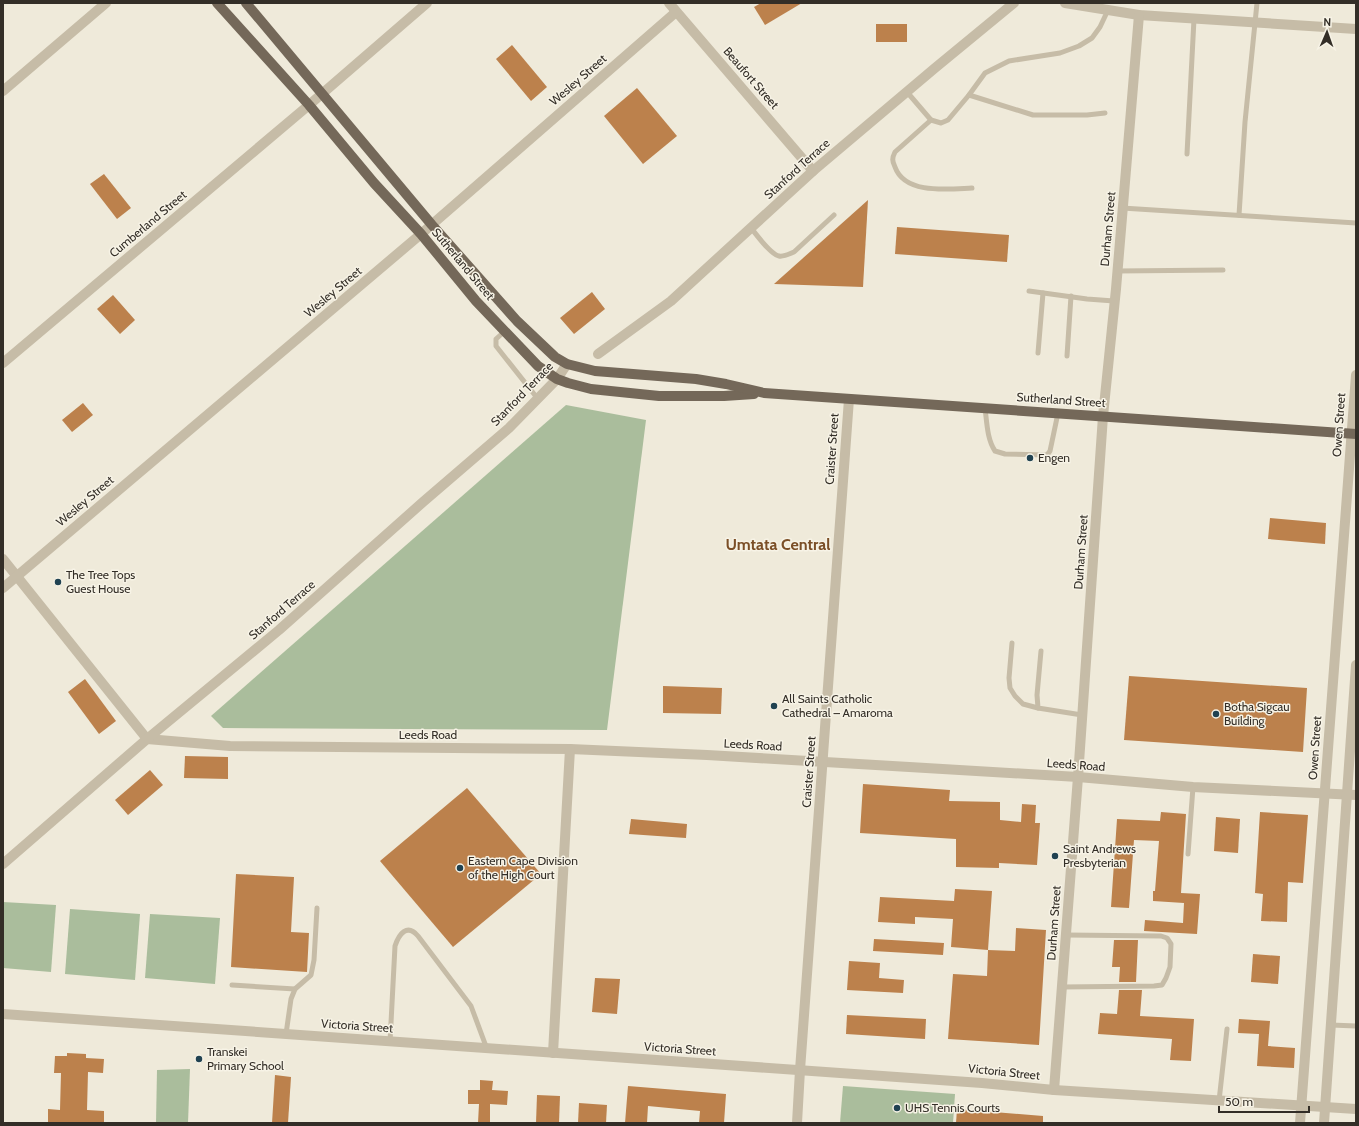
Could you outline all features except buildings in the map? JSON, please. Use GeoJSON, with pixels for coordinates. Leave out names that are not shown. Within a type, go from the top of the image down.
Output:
{"type":"FeatureCollection","features":[{"type":"Feature","properties":{"kind":"main road","name":"Sutherland Street"},"geometry":{"type":"LineString","coordinates":[[217,3],[309,105],[374,183],[421,234],[476,301],[538,366],[557,379],[591,389],[659,396],[724,396],[764,393],[1354,434]]}},
{"type":"Feature","properties":{"kind":"main road","name":"Sutherland Street"},"geometry":{"type":"LineString","coordinates":[[246,3],[432,225],[517,322],[548,351],[567,364],[595,371],[696,380],[726,384],[764,393]]}},
{"type":"Feature","properties":{"kind":"street"},"geometry":{"type":"LineString","coordinates":[[3,91],[106,3]]}},
{"type":"Feature","properties":{"kind":"street","name":"Cumberland Street"},"geometry":{"type":"LineString","coordinates":[[3,363],[323,94],[427,3]]}},
{"type":"Feature","properties":{"kind":"street","name":"Beaufort Street"},"geometry":{"type":"LineString","coordinates":[[669,3],[813,171]]}},
{"type":"Feature","properties":{"kind":"street","name":"Stanford Terrace"},"geometry":{"type":"LineString","coordinates":[[598,354],[671,301],[813,171],[1014,3]]}},
{"type":"Feature","properties":{"kind":"street"},"geometry":{"type":"LineString","coordinates":[[1065,3],[1139,15],[1356,29]]}},
{"type":"Feature","properties":{"kind":"street","name":"Wesley Street"},"geometry":{"type":"LineString","coordinates":[[3,588],[432,225],[676,12]]}},
{"type":"Feature","properties":{"kind":"street","name":"Durham Street"},"geometry":{"type":"LineString","coordinates":[[1054,1090],[1078,777],[1103,416],[1139,15]]}},
{"type":"Feature","properties":{"kind":"street","name":"Stanford Terrace"},"geometry":{"type":"LineString","coordinates":[[3,864],[147,739],[280,630],[417,507],[509,428],[557,379],[567,364]]}},
{"type":"Feature","properties":{"kind":"street","name":"Owen Street"},"geometry":{"type":"LineString","coordinates":[[1300,1123],[1354,434],[1356,375]]}},
{"type":"Feature","properties":{"kind":"street","name":"Craister Street"},"geometry":{"type":"LineString","coordinates":[[797,1123],[848,399]]}},
{"type":"Feature","properties":{"kind":"street"},"geometry":{"type":"LineString","coordinates":[[3,559],[147,739]]}},
{"type":"Feature","properties":{"kind":"street"},"geometry":{"type":"LineString","coordinates":[[1324,1123],[1331,1025],[1352,795],[1356,665]]}},
{"type":"Feature","properties":{"kind":"street","name":"Leeds Road"},"geometry":{"type":"LineString","coordinates":[[147,739],[230,746],[570,749],[707,755],[1078,777],[1193,787],[1352,795]]}},
{"type":"Feature","properties":{"kind":"street"},"geometry":{"type":"LineString","coordinates":[[553,1053],[570,749]]}},
{"type":"Feature","properties":{"kind":"street","name":"Victoria Street"},"geometry":{"type":"LineString","coordinates":[[3,1014],[982,1083],[1054,1090],[1356,1109]]}},
{"type":"Feature","properties":{"kind":"lane"},"geometry":{"type":"LineString","coordinates":[[1239,215],[1245,122],[1257,3]]}},
{"type":"Feature","properties":{"kind":"lane"},"geometry":{"type":"LineString","coordinates":[[907,92],[931,120],[941,124],[948,120],[985,73],[1010,61],[1060,53],[1079,46],[1092,38],[1100,27],[1108,10]]}},
{"type":"Feature","properties":{"kind":"lane"},"geometry":{"type":"LineString","coordinates":[[1187,154],[1194,19]]}},
{"type":"Feature","properties":{"kind":"lane"},"geometry":{"type":"LineString","coordinates":[[969,95],[1033,115],[1087,115],[1105,113]]}},
{"type":"Feature","properties":{"kind":"lane"},"geometry":{"type":"LineString","coordinates":[[931,120],[895,152],[892,157],[897,174],[908,182],[925,188],[941,190],[972,188]]}},
{"type":"Feature","properties":{"kind":"lane"},"geometry":{"type":"LineString","coordinates":[[1122,208],[1356,224]]}},
{"type":"Feature","properties":{"kind":"lane"},"geometry":{"type":"LineString","coordinates":[[751,228],[774,254],[780,256],[794,252],[834,215]]}},
{"type":"Feature","properties":{"kind":"lane"},"geometry":{"type":"LineString","coordinates":[[1117,271],[1223,270]]}},
{"type":"Feature","properties":{"kind":"lane"},"geometry":{"type":"LineString","coordinates":[[1030,291],[1087,299],[1114,301]]}},
{"type":"Feature","properties":{"kind":"lane"},"geometry":{"type":"LineString","coordinates":[[1038,353],[1043,293]]}},
{"type":"Feature","properties":{"kind":"lane"},"geometry":{"type":"LineString","coordinates":[[1067,356],[1070,296]]}},
{"type":"Feature","properties":{"kind":"lane"},"geometry":{"type":"LineString","coordinates":[[505,331],[496,339],[496,346],[538,398]]}},
{"type":"Feature","properties":{"kind":"lane"},"geometry":{"type":"LineString","coordinates":[[985,408],[991,446],[995,451],[1005,454],[1047,455],[1050,451],[1058,413]]}},
{"type":"Feature","properties":{"kind":"lane"},"geometry":{"type":"LineString","coordinates":[[1012,643],[1009,678],[1010,688],[1015,696],[1023,704],[1082,715]]}},
{"type":"Feature","properties":{"kind":"lane"},"geometry":{"type":"LineString","coordinates":[[1038,708],[1037,695],[1041,651]]}},
{"type":"Feature","properties":{"kind":"lane"},"geometry":{"type":"LineString","coordinates":[[1188,854],[1193,787]]}},
{"type":"Feature","properties":{"kind":"lane"},"geometry":{"type":"LineString","coordinates":[[286,1034],[290,999],[295,989],[310,975],[314,960],[317,908]]}},
{"type":"Feature","properties":{"kind":"lane"},"geometry":{"type":"LineString","coordinates":[[390,1042],[394,946],[397,938],[407,930],[414,932],[418,936],[471,1006],[487,1048]]}},
{"type":"Feature","properties":{"kind":"lane"},"geometry":{"type":"LineString","coordinates":[[1062,988],[1154,986],[1162,984],[1170,967],[1171,944],[1167,938],[1161,936],[1066,935]]}},
{"type":"Feature","properties":{"kind":"lane"},"geometry":{"type":"LineString","coordinates":[[232,985],[295,989]]}},
{"type":"Feature","properties":{"kind":"lane"},"geometry":{"type":"LineString","coordinates":[[1331,1025],[1356,1026]]}},
{"type":"Feature","properties":{"kind":"lane"},"geometry":{"type":"LineString","coordinates":[[1219,1101],[1227,1029]]}},
{"type":"Feature","properties":{"kind":"green space"},"geometry":{"type":"Polygon","coordinates":[[[566,405],[646,420],[607,730],[223,728],[211,716],[566,405]]]}},
{"type":"Feature","properties":{"kind":"green space"},"geometry":{"type":"Polygon","coordinates":[[[3,902],[56,905],[51,972],[3,968],[3,902]]]}},
{"type":"Feature","properties":{"kind":"green space"},"geometry":{"type":"Polygon","coordinates":[[[70,909],[140,914],[135,980],[65,974],[70,909]]]}},
{"type":"Feature","properties":{"kind":"green space"},"geometry":{"type":"Polygon","coordinates":[[[150,914],[220,918],[215,984],[145,978],[150,914]]]}},
{"type":"Feature","properties":{"kind":"green space"},"geometry":{"type":"Polygon","coordinates":[[[190,1069],[188,1123],[156,1123],[157,1070],[190,1069]]]}},
{"type":"Feature","properties":{"kind":"green space","name":"UHS Tennis Courts"},"geometry":{"type":"Polygon","coordinates":[[[843,1086],[955,1094],[953,1123],[840,1123],[843,1086]]]}},
{"type":"Feature","properties":{"kind":"place","name":"Engen"},"geometry":{"type":"Point","coordinates":[1030,458]}},
{"type":"Feature","properties":{"kind":"place","name":"The Tree Tops Guest House"},"geometry":{"type":"Point","coordinates":[58,582]}},
{"type":"Feature","properties":{"kind":"place","name":"All Saints Catholic Cathedral – Amaroma"},"geometry":{"type":"Point","coordinates":[774,706]}},
{"type":"Feature","properties":{"kind":"place","name":"Botha Sigcau Building"},"geometry":{"type":"Point","coordinates":[1216,714]}},
{"type":"Feature","properties":{"kind":"place","name":"Saint Andrews Presbyterian"},"geometry":{"type":"Point","coordinates":[1055,856]}},
{"type":"Feature","properties":{"kind":"place","name":"Eastern Cape Division of the High Court"},"geometry":{"type":"Point","coordinates":[460,868]}},
{"type":"Feature","properties":{"kind":"place","name":"Transkei Primary School"},"geometry":{"type":"Point","coordinates":[199,1059]}},
{"type":"Feature","properties":{"kind":"place","name":"UHS Tennis Courts"},"geometry":{"type":"Point","coordinates":[897,1108]}},
{"type":"Feature","properties":{"kind":"district","name":"Umtata Central"},"geometry":{"type":"Point","coordinates":[778,544]}}]}
